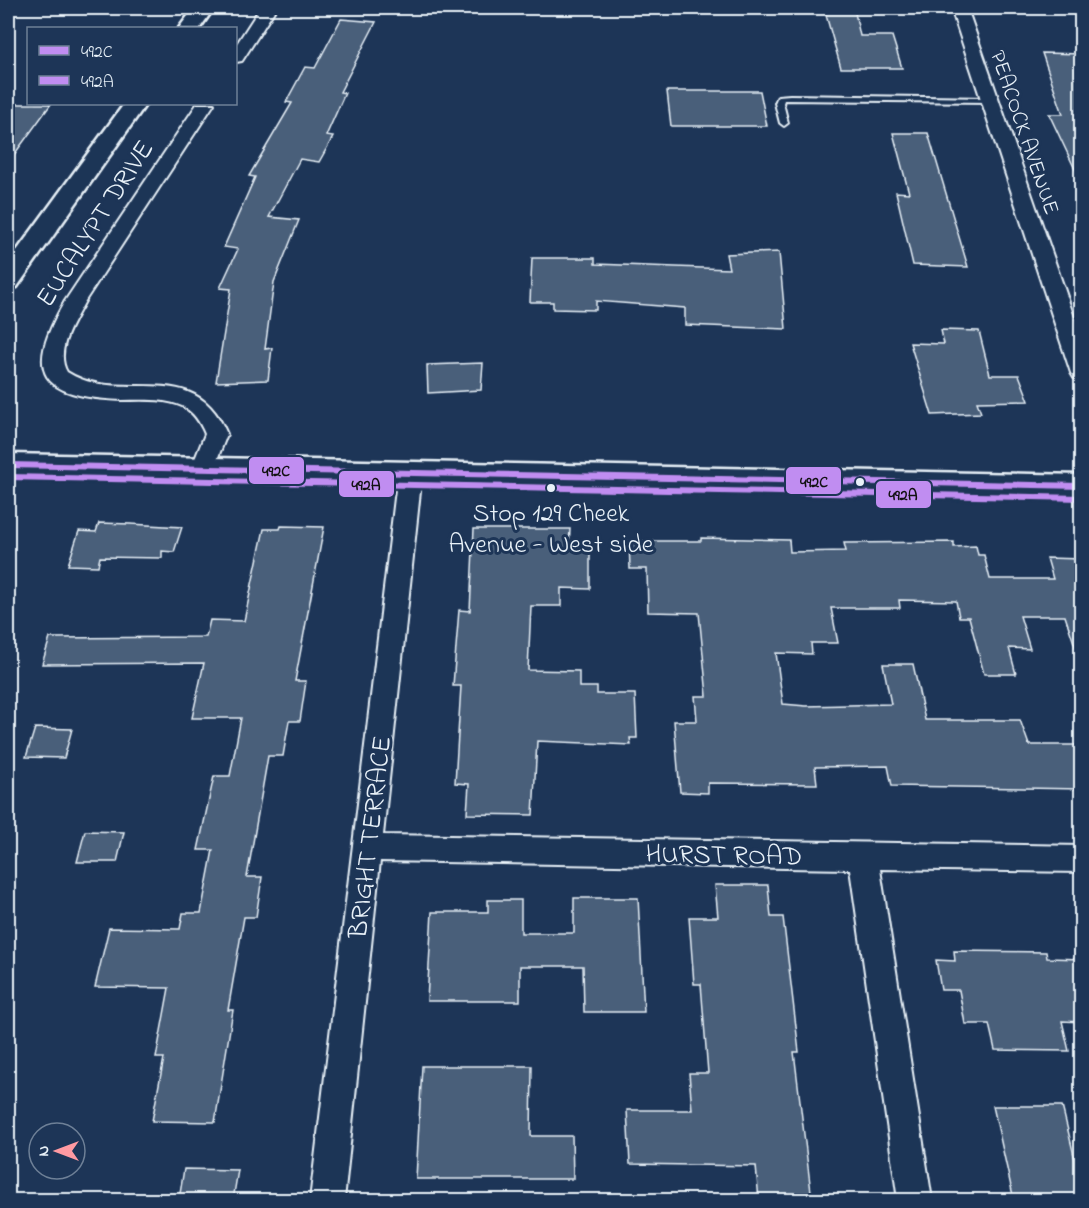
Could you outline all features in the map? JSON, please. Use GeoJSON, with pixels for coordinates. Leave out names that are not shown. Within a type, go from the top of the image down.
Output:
{"type":"FeatureCollection","features":[{"type":"Feature","properties":{"kind":"street"},"geometry":{"type":"LineString","coordinates":[[190,27],[204,8]]}},
{"type":"Feature","properties":{"kind":"street"},"geometry":{"type":"LineString","coordinates":[[237,55],[268,8]]}},
{"type":"Feature","properties":{"kind":"street","name":"PEACOCK AVENUE"},"geometry":{"type":"LineString","coordinates":[[958,8],[1082,373]]}},
{"type":"Feature","properties":{"kind":"street"},"geometry":{"type":"LineString","coordinates":[[8,281],[134,105]]}},
{"type":"Feature","properties":{"kind":"street","name":"EUCALYPT DRIVE"},"geometry":{"type":"LineString","coordinates":[[203,470],[216,434],[205,411],[194,403],[162,394],[103,393],[72,385],[60,380],[55,373],[52,358],[59,331],[75,301],[204,105]]}},
{"type":"Feature","properties":{"kind":"street"},"geometry":{"type":"LineString","coordinates":[[8,465],[1082,486]]}},
{"type":"Feature","properties":{"kind":"street","name":"BRIGHT TERRACE"},"geometry":{"type":"LineString","coordinates":[[327,1200],[410,473]]}},
{"type":"Feature","properties":{"kind":"street","name":"HURST ROAD"},"geometry":{"type":"LineString","coordinates":[[367,848],[1082,859]]}},
{"type":"Feature","properties":{"kind":"street"},"geometry":{"type":"LineString","coordinates":[[863,856],[915,1200]]}},
{"type":"Feature","properties":{"kind":"lane"},"geometry":{"type":"LineString","coordinates":[[783,123],[779,103],[781,98],[790,96],[990,100]]}},
{"type":"Feature","properties":{"kind":"building"},"geometry":{"type":"Polygon","coordinates":[[[824,8],[854,8],[860,36],[892,36],[902,68],[841,68],[824,8]]]}},
{"type":"Feature","properties":{"kind":"building"},"geometry":{"type":"Polygon","coordinates":[[[341,19],[376,22],[340,92],[345,93],[326,136],[333,137],[319,162],[300,159],[269,217],[299,220],[274,282],[265,349],[272,348],[268,380],[216,382],[231,289],[220,288],[238,249],[224,247],[255,177],[249,176],[292,103],[286,102],[305,67],[315,68],[341,19]]]}},
{"type":"Feature","properties":{"kind":"building"},"geometry":{"type":"Polygon","coordinates":[[[1042,53],[1082,54],[1082,184],[1049,114],[1063,114],[1042,53]]]}},
{"type":"Feature","properties":{"kind":"building"},"geometry":{"type":"Polygon","coordinates":[[[667,91],[760,91],[767,126],[671,126],[667,91]]]}},
{"type":"Feature","properties":{"kind":"building"},"geometry":{"type":"Polygon","coordinates":[[[8,104],[50,105],[8,163],[8,104]]]}},
{"type":"Feature","properties":{"kind":"building"},"geometry":{"type":"Polygon","coordinates":[[[893,133],[928,133],[968,267],[913,265],[896,192],[909,193],[893,133]]]}},
{"type":"Feature","properties":{"kind":"building"},"geometry":{"type":"Polygon","coordinates":[[[779,252],[786,329],[685,325],[685,308],[596,301],[596,310],[553,309],[553,302],[530,302],[532,258],[595,258],[595,264],[729,269],[726,254],[779,252]]]}},
{"type":"Feature","properties":{"kind":"building"},"geometry":{"type":"Polygon","coordinates":[[[941,330],[979,331],[990,375],[1019,375],[1029,401],[977,402],[981,413],[932,415],[910,343],[944,344],[941,330]]]}},
{"type":"Feature","properties":{"kind":"building"},"geometry":{"type":"Polygon","coordinates":[[[483,363],[481,390],[428,393],[427,365],[483,363]]]}},
{"type":"Feature","properties":{"kind":"building"},"geometry":{"type":"Polygon","coordinates":[[[99,523],[182,527],[174,552],[162,551],[162,558],[100,557],[98,566],[68,565],[79,531],[96,532],[99,523]]]}},
{"type":"Feature","properties":{"kind":"building"},"geometry":{"type":"Polygon","coordinates":[[[281,526],[324,527],[295,681],[306,681],[300,721],[289,721],[283,756],[268,756],[247,877],[262,877],[256,917],[244,917],[228,1010],[233,1010],[215,1122],[152,1121],[164,1058],[156,1058],[169,988],[95,987],[109,928],[180,929],[183,913],[201,913],[213,850],[198,850],[214,776],[230,776],[241,718],[192,718],[204,663],[42,664],[50,638],[206,637],[210,620],[244,621],[264,529],[280,529],[281,526]]]}},
{"type":"Feature","properties":{"kind":"building"},"geometry":{"type":"Polygon","coordinates":[[[474,529],[570,529],[569,548],[590,548],[590,589],[561,588],[561,606],[531,606],[528,670],[579,671],[579,687],[597,687],[597,694],[635,694],[637,738],[630,738],[631,745],[537,741],[533,815],[467,814],[469,784],[455,783],[461,686],[453,686],[459,610],[470,611],[474,529]]]}},
{"type":"Feature","properties":{"kind":"building"},"geometry":{"type":"Polygon","coordinates":[[[701,538],[789,540],[790,552],[846,551],[844,543],[954,542],[954,547],[976,546],[978,555],[984,555],[990,579],[1053,579],[1047,558],[1082,559],[1082,648],[1076,649],[1065,616],[1020,616],[1030,649],[1009,648],[1016,674],[984,674],[969,617],[959,617],[956,601],[899,600],[900,608],[831,608],[838,643],[811,643],[812,654],[776,653],[783,704],[806,706],[891,704],[883,664],[913,664],[925,720],[1020,720],[1029,745],[1082,745],[1082,789],[892,786],[888,766],[815,767],[817,784],[708,783],[708,793],[680,792],[674,721],[697,721],[695,696],[707,696],[699,613],[648,612],[647,569],[630,569],[629,541],[701,541],[701,538]]]}},
{"type":"Feature","properties":{"kind":"building"},"geometry":{"type":"Polygon","coordinates":[[[35,728],[72,729],[64,758],[26,757],[35,728]]]}},
{"type":"Feature","properties":{"kind":"building"},"geometry":{"type":"Polygon","coordinates":[[[85,831],[124,832],[117,862],[77,862],[85,831]]]}},
{"type":"Feature","properties":{"kind":"building"},"geometry":{"type":"Polygon","coordinates":[[[715,885],[768,885],[771,917],[783,917],[799,1052],[794,1052],[812,1200],[759,1200],[756,1166],[630,1164],[627,1110],[692,1110],[689,1073],[708,1073],[701,984],[694,984],[689,917],[718,917],[715,885]]]}},
{"type":"Feature","properties":{"kind":"building"},"geometry":{"type":"Polygon","coordinates":[[[574,898],[638,898],[644,1012],[584,1012],[583,966],[520,966],[520,1001],[427,1001],[432,912],[488,912],[488,900],[521,900],[521,933],[574,933],[574,898]]]}},
{"type":"Feature","properties":{"kind":"building"},"geometry":{"type":"Polygon","coordinates":[[[954,951],[1046,952],[1047,958],[1082,959],[1082,1022],[1062,1021],[1069,1051],[995,1050],[989,1024],[965,1024],[959,990],[941,990],[936,960],[955,961],[954,951]]]}},
{"type":"Feature","properties":{"kind":"building"},"geometry":{"type":"Polygon","coordinates":[[[422,1066],[532,1066],[531,1136],[572,1136],[573,1179],[416,1179],[422,1066]]]}},
{"type":"Feature","properties":{"kind":"building"},"geometry":{"type":"Polygon","coordinates":[[[993,1106],[1062,1106],[1082,1188],[1082,1200],[1014,1200],[993,1106]]]}},
{"type":"Feature","properties":{"kind":"building"},"geometry":{"type":"Polygon","coordinates":[[[184,1169],[238,1170],[233,1200],[179,1200],[184,1169]]]}},
{"type":"Feature","properties":{"kind":"transit line","name":"492C"},"geometry":{"type":"LineString","coordinates":[[8,465],[1082,486]]}},
{"type":"Feature","properties":{"kind":"transit line","name":"492A"},"geometry":{"type":"LineString","coordinates":[[8,477],[1082,498]]}},
{"type":"Feature","properties":{"kind":"place","name":"Stop 129 Cheek Avenue - West side"},"geometry":{"type":"Point","coordinates":[551,488]}}]}
